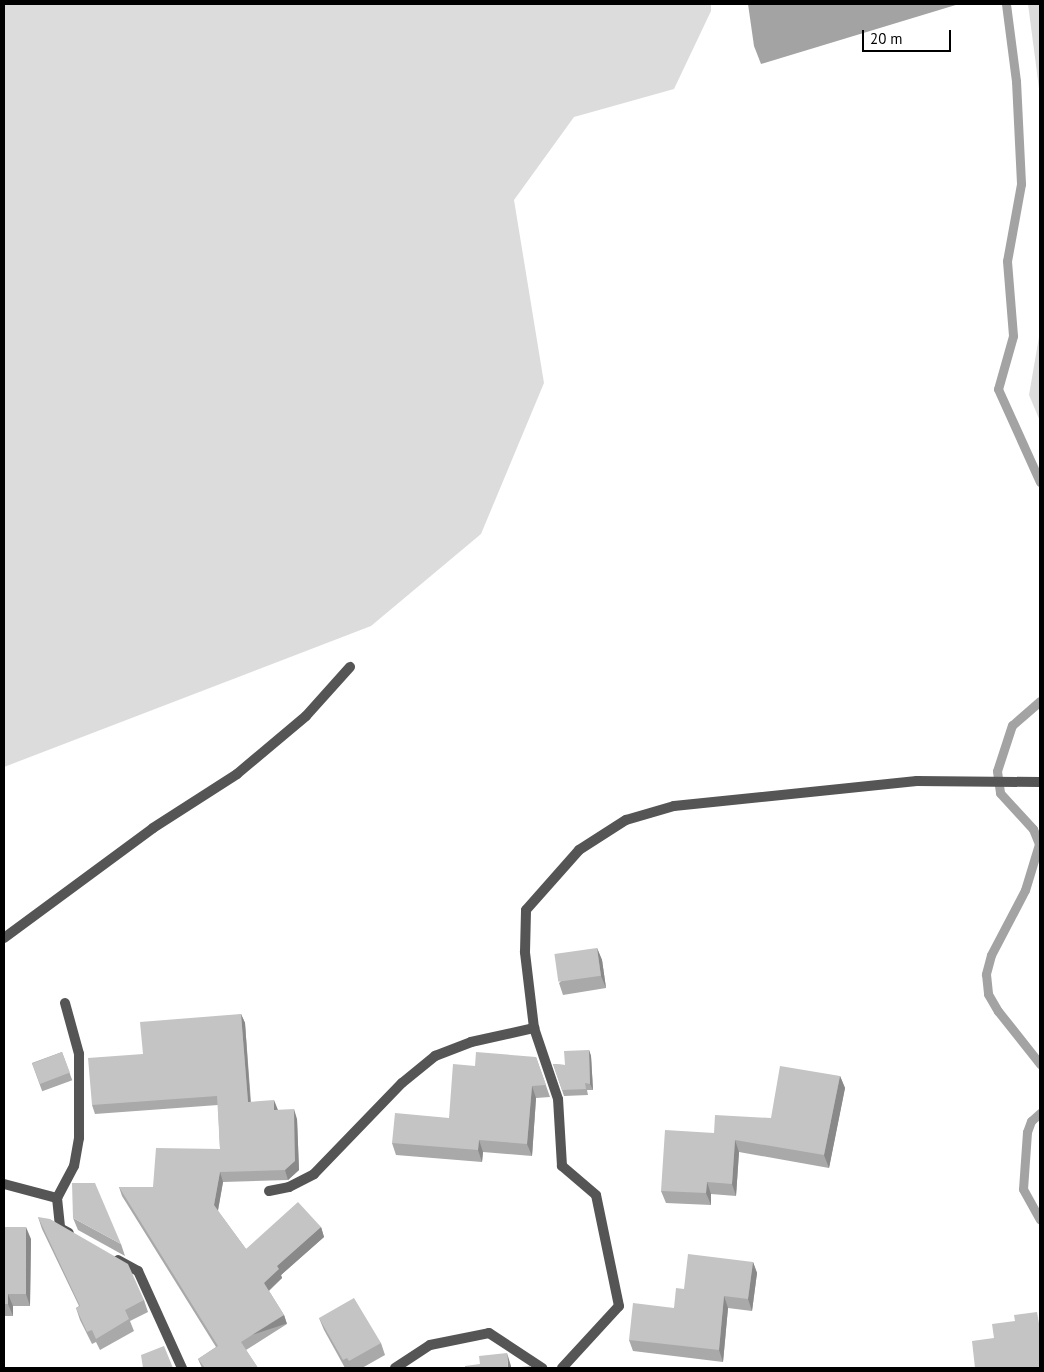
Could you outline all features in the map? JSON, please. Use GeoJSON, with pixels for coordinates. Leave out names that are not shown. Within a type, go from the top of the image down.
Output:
{"type":"FeatureCollection","features":[{"type":"Feature","properties":{"kind":"street"},"geometry":{"type":"LineString","coordinates":[[4,938],[153,828],[237,774],[306,716],[350,667]]}},
{"type":"Feature","properties":{"kind":"street"},"geometry":{"type":"LineString","coordinates":[[562,1368],[619,1306],[596,1195],[562,1166],[558,1099],[534,1028],[525,952],[526,910],[579,850],[626,820],[674,806],[917,781],[1040,782]]}},
{"type":"Feature","properties":{"kind":"street"},"geometry":{"type":"LineString","coordinates":[[65,1004],[79,1054],[79,1138],[74,1166],[57,1198],[60,1228],[78,1238]]}},
{"type":"Feature","properties":{"kind":"street"},"geometry":{"type":"LineString","coordinates":[[269,1191],[288,1187],[314,1174],[402,1082],[435,1056],[471,1042],[534,1028]]}},
{"type":"Feature","properties":{"kind":"street"},"geometry":{"type":"LineString","coordinates":[[4,1184],[57,1198]]}},
{"type":"Feature","properties":{"kind":"street"},"geometry":{"type":"LineString","coordinates":[[103,1252],[138,1271],[182,1368]]}},
{"type":"Feature","properties":{"kind":"street"},"geometry":{"type":"LineString","coordinates":[[395,1368],[430,1345],[489,1333],[542,1368]]}},
{"type":"Feature","properties":{"kind":"shaded area"},"geometry":{"type":"Polygon","coordinates":[[[4,4],[711,4],[711,11],[674,89],[574,117],[514,200],[544,383],[481,534],[371,626],[4,767],[4,4]]]}},
{"type":"Feature","properties":{"kind":"shaded area"},"geometry":{"type":"Polygon","coordinates":[[[748,4],[959,4],[761,64],[754,46],[748,4]]]}},
{"type":"Feature","properties":{"kind":"shaded area"},"geometry":{"type":"Polygon","coordinates":[[[1028,4],[1040,4],[1040,96],[1028,4]]]}},
{"type":"Feature","properties":{"kind":"shaded area"},"geometry":{"type":"Polygon","coordinates":[[[1040,331],[1040,421],[1029,395],[1040,331]]]}},
{"type":"Feature","properties":{"kind":"building"},"geometry":{"type":"Polygon","coordinates":[[[597,948],[601,976],[558,982],[554,954],[597,948]]]}},
{"type":"Feature","properties":{"kind":"building"},"geometry":{"type":"Polygon","coordinates":[[[241,1014],[248,1102],[274,1100],[274,1110],[294,1109],[295,1161],[285,1170],[220,1172],[214,1205],[246,1249],[298,1202],[321,1227],[277,1266],[279,1269],[264,1283],[284,1315],[241,1342],[258,1368],[205,1368],[198,1359],[218,1346],[119,1187],[153,1187],[156,1148],[220,1149],[217,1096],[92,1105],[88,1058],[143,1054],[140,1022],[241,1014]]]}},
{"type":"Feature","properties":{"kind":"building"},"geometry":{"type":"Polygon","coordinates":[[[589,1050],[590,1084],[585,1083],[586,1089],[562,1090],[553,1064],[565,1065],[564,1051],[589,1050]]]}},
{"type":"Feature","properties":{"kind":"building"},"geometry":{"type":"Polygon","coordinates":[[[62,1052],[70,1073],[40,1084],[32,1063],[62,1052]]]}},
{"type":"Feature","properties":{"kind":"building"},"geometry":{"type":"Polygon","coordinates":[[[476,1052],[536,1057],[546,1085],[532,1086],[527,1144],[479,1140],[478,1150],[392,1143],[395,1113],[449,1118],[453,1064],[475,1066],[476,1052]]]}},
{"type":"Feature","properties":{"kind":"building"},"geometry":{"type":"Polygon","coordinates":[[[780,1066],[840,1076],[824,1155],[735,1140],[732,1184],[707,1182],[706,1193],[661,1191],[665,1130],[714,1133],[715,1115],[771,1118],[780,1066]]]}},
{"type":"Feature","properties":{"kind":"building"},"geometry":{"type":"Polygon","coordinates":[[[72,1183],[95,1183],[121,1244],[73,1218],[72,1183]]]}},
{"type":"Feature","properties":{"kind":"building"},"geometry":{"type":"Polygon","coordinates":[[[38,1217],[50,1219],[128,1264],[144,1300],[125,1310],[129,1319],[96,1339],[92,1330],[87,1332],[76,1308],[80,1306],[38,1217]]]}},
{"type":"Feature","properties":{"kind":"building"},"geometry":{"type":"Polygon","coordinates":[[[4,1227],[26,1227],[26,1294],[8,1294],[8,1304],[4,1304],[4,1227]]]}},
{"type":"Feature","properties":{"kind":"building"},"geometry":{"type":"Polygon","coordinates":[[[688,1254],[753,1262],[748,1299],[724,1296],[719,1350],[629,1340],[633,1303],[674,1308],[676,1288],[684,1289],[688,1254]]]}},
{"type":"Feature","properties":{"kind":"building"},"geometry":{"type":"Polygon","coordinates":[[[354,1298],[381,1343],[349,1361],[347,1358],[343,1360],[319,1318],[354,1298]]]}},
{"type":"Feature","properties":{"kind":"building"},"geometry":{"type":"Polygon","coordinates":[[[1037,1312],[1040,1329],[1040,1368],[975,1368],[972,1341],[994,1338],[992,1324],[1015,1321],[1014,1315],[1037,1312]]]}},
{"type":"Feature","properties":{"kind":"building"},"geometry":{"type":"Polygon","coordinates":[[[164,1346],[173,1368],[143,1368],[141,1355],[164,1346]]]}},
{"type":"Feature","properties":{"kind":"building"},"geometry":{"type":"Polygon","coordinates":[[[507,1353],[508,1368],[465,1368],[465,1366],[480,1364],[479,1356],[507,1353]]]}},
{"type":"Feature","properties":{"kind":"building"},"geometry":{"type":"Polygon","coordinates":[[[531,1366],[531,1368],[511,1368],[531,1366]]]}},
{"type":"Feature","properties":{"kind":"waterway"},"geometry":{"type":"LineString","coordinates":[[1006,4],[1016,81],[1021,184],[1007,261],[1013,336],[998,389],[1040,482]]}},
{"type":"Feature","properties":{"kind":"waterway"},"geometry":{"type":"LineString","coordinates":[[1040,701],[1012,725],[997,771],[1000,793],[1033,829],[1039,844],[1025,890],[991,955],[986,974],[988,994],[998,1011],[1040,1064]]}},
{"type":"Feature","properties":{"kind":"waterway"},"geometry":{"type":"LineString","coordinates":[[1040,1113],[1031,1121],[1027,1132],[1023,1189],[1040,1220]]}}]}
